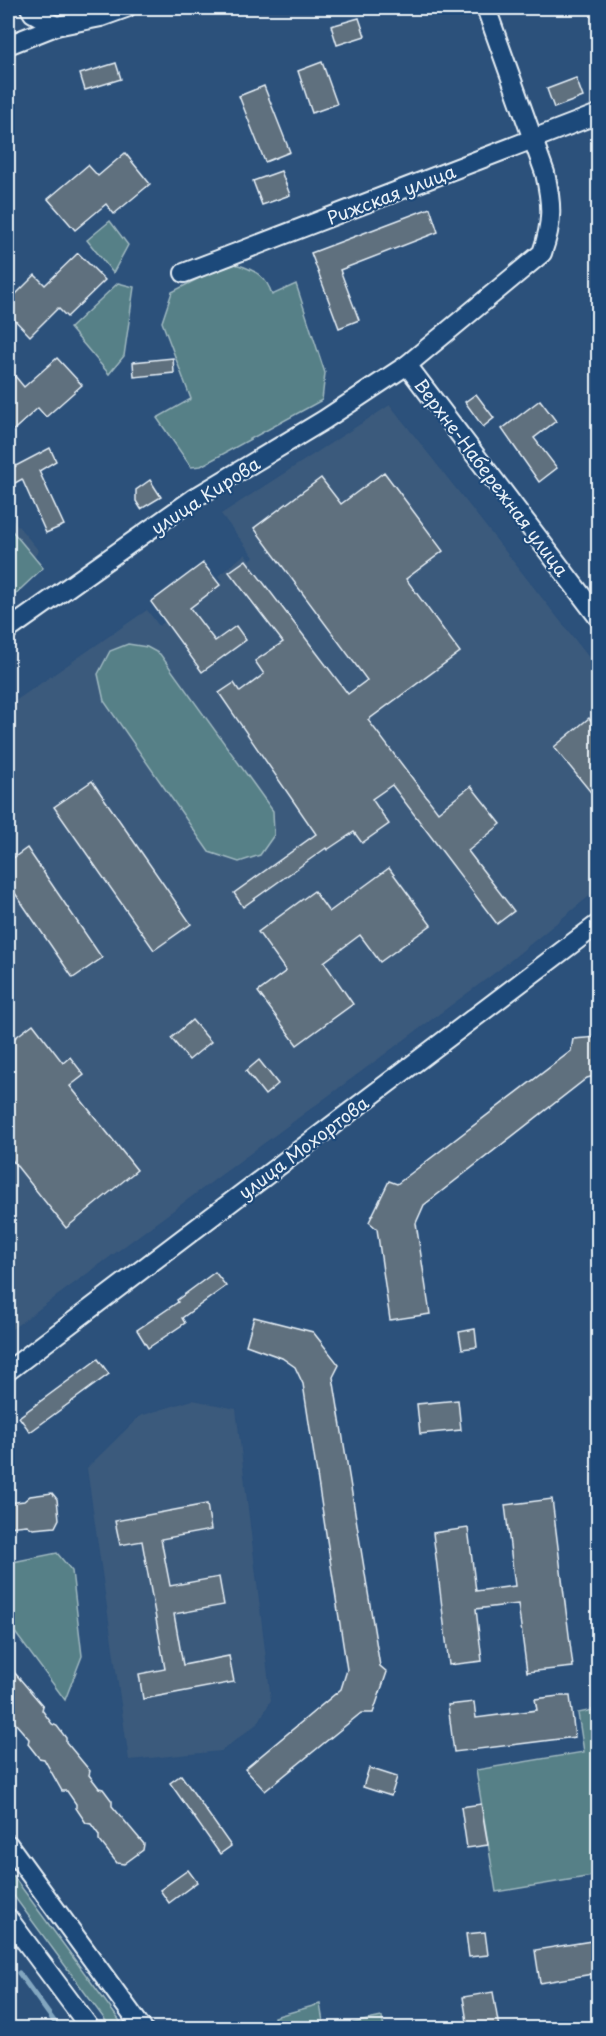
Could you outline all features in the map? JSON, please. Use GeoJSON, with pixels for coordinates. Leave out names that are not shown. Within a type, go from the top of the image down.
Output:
{"type":"FeatureCollection","features":[{"type":"Feature","properties":{"kind":"street"},"geometry":{"type":"LineString","coordinates":[[30,8],[33,14],[56,26]]}},
{"type":"Feature","properties":{"kind":"street"},"geometry":{"type":"LineString","coordinates":[[8,45],[56,26],[101,17],[126,8]]}},
{"type":"Feature","properties":{"kind":"street","name":"улица Кирова"},"geometry":{"type":"LineString","coordinates":[[8,630],[193,500],[324,420],[407,365],[542,253],[550,229],[551,201],[533,140],[486,8]]}},
{"type":"Feature","properties":{"kind":"street","name":"Рижская улица"},"geometry":{"type":"LineString","coordinates":[[184,273],[598,114]]}},
{"type":"Feature","properties":{"kind":"street","name":"Верхне-Набережная улица"},"geometry":{"type":"LineString","coordinates":[[407,365],[598,617]]}},
{"type":"Feature","properties":{"kind":"street","name":"улица Мохортова"},"geometry":{"type":"LineString","coordinates":[[8,1371],[598,924]]}},
{"type":"Feature","properties":{"kind":"street"},"geometry":{"type":"LineString","coordinates":[[8,1844],[142,2028]]}},
{"type":"Feature","properties":{"kind":"street"},"geometry":{"type":"LineString","coordinates":[[8,1918],[90,2028]]}},
{"type":"Feature","properties":{"kind":"shaded area"},"geometry":{"type":"Polygon","coordinates":[[[390,405],[598,669],[598,889],[496,972],[8,1332],[8,706],[147,610],[159,626],[222,581],[218,576],[245,554],[250,560],[254,557],[221,514],[390,405]]]}},
{"type":"Feature","properties":{"kind":"shaded area"},"geometry":{"type":"Polygon","coordinates":[[[8,514],[39,551],[8,586],[8,514]]]}},
{"type":"Feature","properties":{"kind":"shaded area"},"geometry":{"type":"Polygon","coordinates":[[[193,1400],[236,1409],[271,1700],[258,1723],[221,1751],[129,1760],[87,1468],[140,1416],[193,1400]]]}},
{"type":"Feature","properties":{"kind":"green space"},"geometry":{"type":"Polygon","coordinates":[[[110,221],[128,245],[113,273],[87,240],[110,221]]]}},
{"type":"Feature","properties":{"kind":"green space"},"geometry":{"type":"Polygon","coordinates":[[[235,264],[248,268],[263,278],[272,295],[296,284],[325,373],[322,400],[201,466],[191,467],[157,418],[191,399],[162,322],[172,292],[211,272],[235,264]]]}},
{"type":"Feature","properties":{"kind":"green space"},"geometry":{"type":"Polygon","coordinates":[[[118,283],[134,287],[124,356],[109,374],[70,328],[118,283]]]}},
{"type":"Feature","properties":{"kind":"green space"},"geometry":{"type":"Polygon","coordinates":[[[8,526],[43,568],[8,601],[8,526]]]}},
{"type":"Feature","properties":{"kind":"green space"},"geometry":{"type":"Polygon","coordinates":[[[128,644],[147,647],[160,654],[273,811],[274,835],[260,855],[239,862],[209,852],[104,701],[98,674],[110,651],[128,644]]]}},
{"type":"Feature","properties":{"kind":"green space"},"geometry":{"type":"Polygon","coordinates":[[[57,1553],[72,1571],[82,1656],[65,1700],[8,1623],[8,1569],[13,1562],[57,1553]]]}},
{"type":"Feature","properties":{"kind":"green space"},"geometry":{"type":"Polygon","coordinates":[[[598,1709],[598,1875],[496,1892],[476,1770],[584,1752],[578,1713],[598,1709]]]}},
{"type":"Feature","properties":{"kind":"green space"},"geometry":{"type":"Polygon","coordinates":[[[8,1869],[125,2028],[111,2028],[8,1888],[8,1869]]]}},
{"type":"Feature","properties":{"kind":"green space"},"geometry":{"type":"Polygon","coordinates":[[[320,2004],[324,2028],[276,2028],[274,2017],[320,2004]]]}},
{"type":"Feature","properties":{"kind":"green space"},"geometry":{"type":"Polygon","coordinates":[[[382,2017],[384,2028],[330,2028],[382,2017]]]}},
{"type":"Feature","properties":{"kind":"building"},"geometry":{"type":"Polygon","coordinates":[[[359,18],[365,36],[337,45],[331,26],[359,18]]]}},
{"type":"Feature","properties":{"kind":"building"},"geometry":{"type":"Polygon","coordinates":[[[322,62],[337,104],[312,113],[298,71],[322,62]]]}},
{"type":"Feature","properties":{"kind":"building"},"geometry":{"type":"Polygon","coordinates":[[[116,63],[121,79],[85,90],[80,74],[116,63]]]}},
{"type":"Feature","properties":{"kind":"building"},"geometry":{"type":"Polygon","coordinates":[[[576,78],[583,97],[554,108],[547,89],[576,78]]]}},
{"type":"Feature","properties":{"kind":"building"},"geometry":{"type":"Polygon","coordinates":[[[264,86],[290,152],[265,162],[239,96],[264,86]]]}},
{"type":"Feature","properties":{"kind":"building"},"geometry":{"type":"Polygon","coordinates":[[[125,153],[150,184],[114,214],[106,204],[75,230],[48,199],[88,165],[98,176],[125,153]]]}},
{"type":"Feature","properties":{"kind":"building"},"geometry":{"type":"Polygon","coordinates":[[[281,171],[290,195],[262,205],[253,181],[281,171]]]}},
{"type":"Feature","properties":{"kind":"building"},"geometry":{"type":"Polygon","coordinates":[[[430,208],[438,232],[340,270],[359,320],[339,328],[311,253],[430,208]]]}},
{"type":"Feature","properties":{"kind":"building"},"geometry":{"type":"Polygon","coordinates":[[[78,253],[105,280],[67,317],[58,308],[30,336],[8,313],[8,302],[35,275],[45,285],[78,253]]]}},
{"type":"Feature","properties":{"kind":"building"},"geometry":{"type":"Polygon","coordinates":[[[57,358],[82,385],[46,417],[38,408],[8,435],[8,382],[15,376],[24,387],[57,358]]]}},
{"type":"Feature","properties":{"kind":"building"},"geometry":{"type":"Polygon","coordinates":[[[173,358],[174,373],[134,377],[133,362],[173,358]]]}},
{"type":"Feature","properties":{"kind":"building"},"geometry":{"type":"Polygon","coordinates":[[[476,394],[494,418],[483,427],[465,402],[476,394]]]}},
{"type":"Feature","properties":{"kind":"building"},"geometry":{"type":"Polygon","coordinates":[[[540,400],[556,421],[534,438],[557,468],[539,482],[502,429],[540,400]]]}},
{"type":"Feature","properties":{"kind":"building"},"geometry":{"type":"Polygon","coordinates":[[[50,448],[56,461],[39,471],[64,525],[46,533],[22,479],[8,487],[8,470],[50,448]]]}},
{"type":"Feature","properties":{"kind":"building"},"geometry":{"type":"Polygon","coordinates":[[[384,472],[443,551],[406,579],[460,652],[368,720],[438,812],[471,786],[501,824],[468,851],[514,911],[497,924],[392,785],[372,799],[389,824],[362,843],[354,832],[327,850],[326,848],[243,907],[234,893],[316,834],[219,693],[234,683],[240,692],[264,674],[255,661],[283,642],[229,572],[246,560],[348,694],[367,680],[254,528],[321,478],[341,504],[384,472]]]}},
{"type":"Feature","properties":{"kind":"building"},"geometry":{"type":"Polygon","coordinates":[[[150,480],[161,497],[141,509],[136,501],[136,490],[150,480]]]}},
{"type":"Feature","properties":{"kind":"building"},"geometry":{"type":"Polygon","coordinates":[[[203,563],[220,585],[190,608],[215,641],[236,626],[246,640],[202,672],[151,602],[203,563]]]}},
{"type":"Feature","properties":{"kind":"building"},"geometry":{"type":"Polygon","coordinates":[[[589,718],[598,729],[598,801],[554,747],[589,718]]]}},
{"type":"Feature","properties":{"kind":"building"},"geometry":{"type":"Polygon","coordinates":[[[92,781],[191,924],[154,950],[54,807],[92,781]]]}},
{"type":"Feature","properties":{"kind":"building"},"geometry":{"type":"Polygon","coordinates":[[[27,848],[102,958],[73,978],[8,883],[8,862],[27,848]]]}},
{"type":"Feature","properties":{"kind":"building"},"geometry":{"type":"Polygon","coordinates":[[[389,868],[431,925],[380,962],[360,935],[324,962],[353,1004],[297,1045],[258,992],[286,971],[258,932],[314,891],[329,912],[389,868]]]}},
{"type":"Feature","properties":{"kind":"building"},"geometry":{"type":"Polygon","coordinates":[[[192,1020],[211,1042],[189,1060],[171,1038],[192,1020]]]}},
{"type":"Feature","properties":{"kind":"building"},"geometry":{"type":"Polygon","coordinates":[[[33,1024],[63,1063],[70,1057],[84,1075],[70,1086],[137,1170],[66,1228],[8,1155],[8,1043],[33,1024]]]}},
{"type":"Feature","properties":{"kind":"building"},"geometry":{"type":"Polygon","coordinates":[[[598,1037],[598,1075],[587,1078],[424,1205],[416,1223],[430,1314],[390,1320],[377,1229],[369,1222],[389,1181],[397,1184],[571,1051],[573,1039],[598,1037]]]}},
{"type":"Feature","properties":{"kind":"building"},"geometry":{"type":"Polygon","coordinates":[[[259,1060],[278,1084],[265,1095],[246,1071],[259,1060]]]}},
{"type":"Feature","properties":{"kind":"building"},"geometry":{"type":"Polygon","coordinates":[[[215,1272],[226,1286],[182,1318],[185,1323],[148,1348],[137,1330],[178,1302],[177,1300],[215,1272]]]}},
{"type":"Feature","properties":{"kind":"building"},"geometry":{"type":"Polygon","coordinates":[[[254,1317],[313,1332],[339,1365],[333,1377],[380,1666],[387,1672],[373,1713],[361,1713],[265,1791],[245,1769],[341,1689],[347,1670],[303,1384],[295,1367],[282,1358],[246,1345],[254,1317]]]}},
{"type":"Feature","properties":{"kind":"building"},"geometry":{"type":"Polygon","coordinates":[[[475,1329],[477,1347],[462,1349],[459,1332],[475,1329]]]}},
{"type":"Feature","properties":{"kind":"building"},"geometry":{"type":"Polygon","coordinates":[[[98,1359],[109,1374],[30,1432],[19,1417],[98,1359]]]}},
{"type":"Feature","properties":{"kind":"building"},"geometry":{"type":"Polygon","coordinates":[[[458,1400],[461,1430],[420,1434],[417,1404],[458,1400]]]}},
{"type":"Feature","properties":{"kind":"building"},"geometry":{"type":"Polygon","coordinates":[[[52,1493],[57,1499],[59,1519],[55,1527],[33,1529],[27,1525],[8,1527],[8,1503],[24,1501],[30,1496],[52,1493]]]}},
{"type":"Feature","properties":{"kind":"building"},"geometry":{"type":"Polygon","coordinates":[[[552,1499],[573,1667],[527,1672],[518,1604],[476,1609],[482,1661],[449,1665],[433,1533],[468,1528],[476,1591],[515,1586],[505,1505],[552,1499]]]}},
{"type":"Feature","properties":{"kind":"building"},"geometry":{"type":"Polygon","coordinates":[[[207,1504],[211,1530],[161,1539],[170,1586],[219,1577],[224,1605],[174,1614],[183,1665],[229,1656],[234,1682],[143,1699],[139,1674],[165,1669],[142,1541],[120,1545],[115,1521],[207,1504]]]}},
{"type":"Feature","properties":{"kind":"building"},"geometry":{"type":"Polygon","coordinates":[[[8,1665],[43,1706],[42,1710],[52,1724],[57,1726],[66,1738],[66,1742],[90,1771],[89,1775],[99,1788],[103,1789],[112,1801],[112,1806],[144,1844],[143,1850],[124,1864],[117,1863],[99,1840],[99,1835],[91,1824],[86,1823],[67,1791],[62,1791],[44,1759],[39,1758],[28,1744],[29,1739],[8,1715],[8,1665]]]}},
{"type":"Feature","properties":{"kind":"building"},"geometry":{"type":"Polygon","coordinates":[[[570,1696],[575,1737],[454,1752],[448,1705],[474,1702],[476,1718],[537,1710],[535,1699],[570,1696]]]}},
{"type":"Feature","properties":{"kind":"building"},"geometry":{"type":"Polygon","coordinates":[[[369,1768],[397,1777],[391,1796],[363,1787],[369,1768]]]}},
{"type":"Feature","properties":{"kind":"building"},"geometry":{"type":"Polygon","coordinates":[[[181,1775],[231,1846],[220,1854],[170,1783],[181,1775]]]}},
{"type":"Feature","properties":{"kind":"building"},"geometry":{"type":"Polygon","coordinates":[[[481,1804],[488,1845],[467,1848],[461,1807],[481,1804]]]}},
{"type":"Feature","properties":{"kind":"building"},"geometry":{"type":"Polygon","coordinates":[[[188,1870],[197,1882],[169,1903],[160,1890],[188,1870]]]}},
{"type":"Feature","properties":{"kind":"building"},"geometry":{"type":"Polygon","coordinates":[[[485,1932],[488,1955],[469,1957],[466,1934],[485,1932]]]}},
{"type":"Feature","properties":{"kind":"building"},"geometry":{"type":"Polygon","coordinates":[[[598,1940],[598,1973],[540,1983],[535,1950],[598,1940]]]}},
{"type":"Feature","properties":{"kind":"building"},"geometry":{"type":"Polygon","coordinates":[[[493,1992],[499,2028],[468,2028],[463,1997],[493,1992]]]}},
{"type":"Feature","properties":{"kind":"waterway"},"geometry":{"type":"LineString","coordinates":[[19,1973],[59,2028]]}}]}
